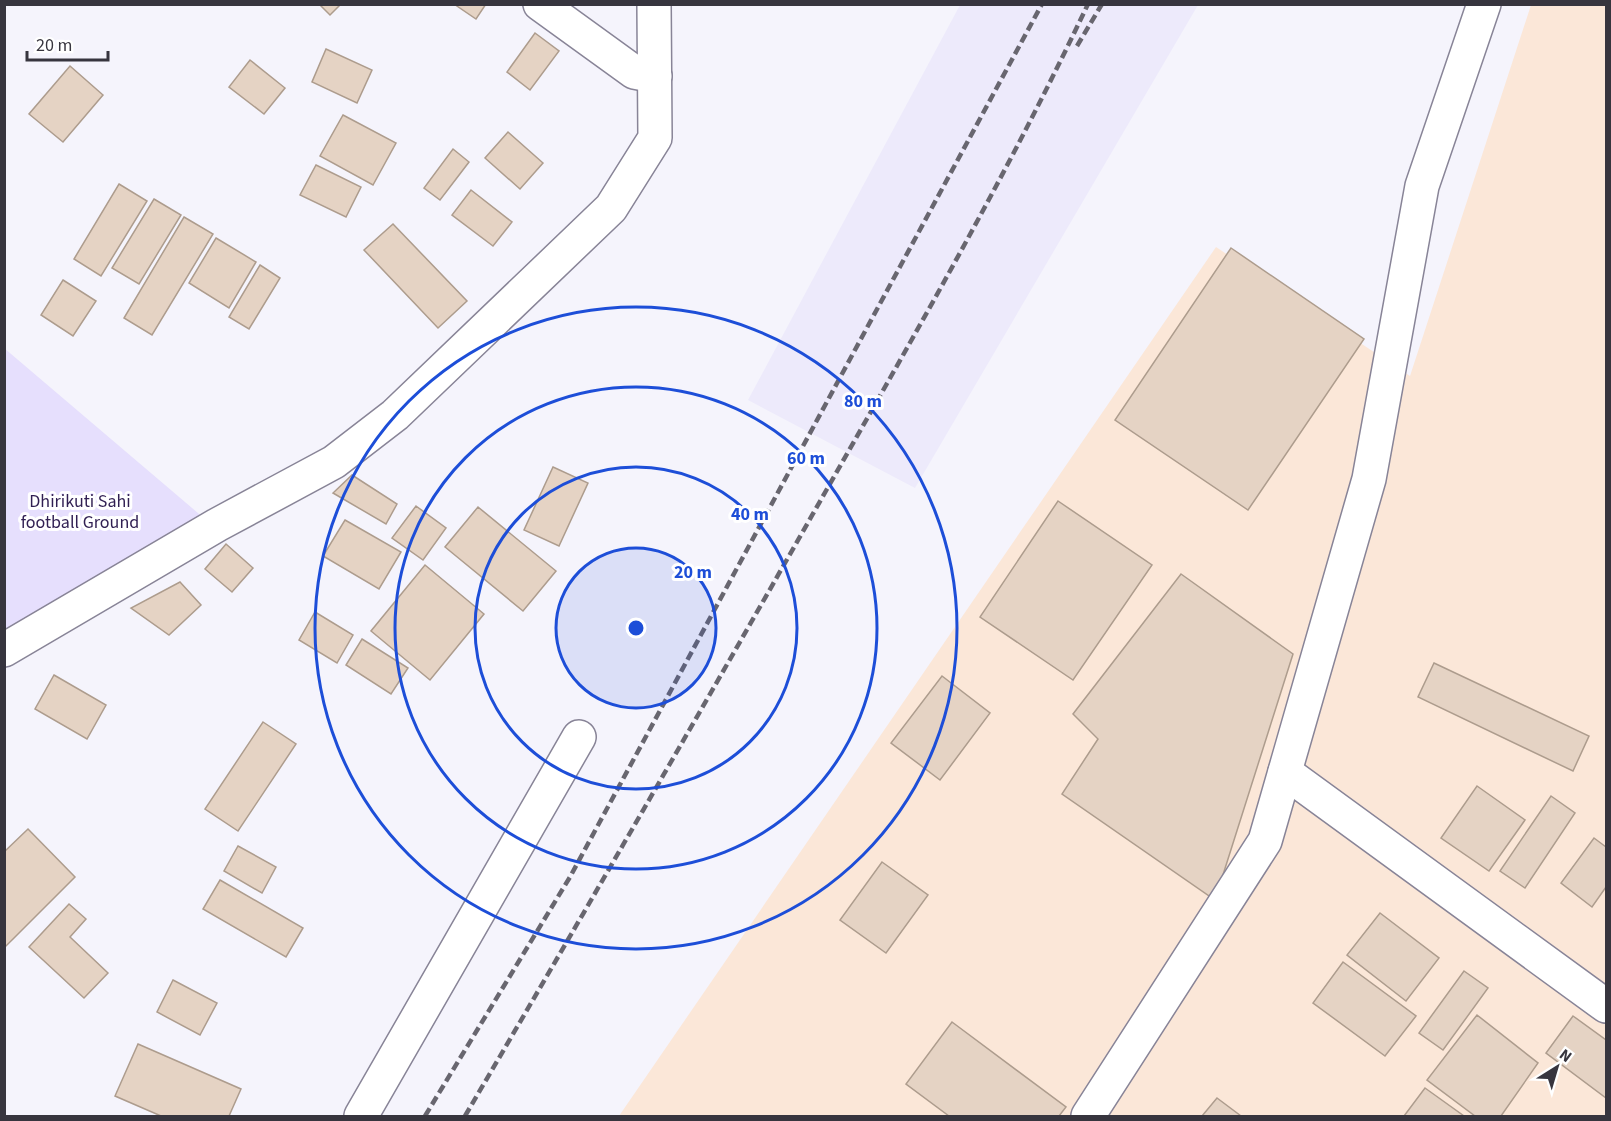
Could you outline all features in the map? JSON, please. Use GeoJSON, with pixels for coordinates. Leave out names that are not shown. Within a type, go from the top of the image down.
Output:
{"type":"FeatureCollection","features":[{"type":"Feature","properties":{"kind":"street"},"geometry":{"type":"LineString","coordinates":[[540,4],[634,72],[655,76]]}},
{"type":"Feature","properties":{"kind":"street"},"geometry":{"type":"LineString","coordinates":[[4,650],[218,525],[334,462],[396,415],[611,208],[655,138],[654,4]]}},
{"type":"Feature","properties":{"kind":"street"},"geometry":{"type":"LineString","coordinates":[[1088,1116],[1264,841],[1369,479],[1422,186],[1484,4]]}},
{"type":"Feature","properties":{"kind":"street"},"geometry":{"type":"LineString","coordinates":[[361,1116],[579,737]]}},
{"type":"Feature","properties":{"kind":"street"},"geometry":{"type":"LineString","coordinates":[[1285,772],[1606,1006]]}},
{"type":"Feature","properties":{"kind":"shaded area"},"geometry":{"type":"Polygon","coordinates":[[[960,5],[1198,5],[915,488],[748,400],[960,5]]]}},
{"type":"Feature","properties":{"kind":"shaded area"},"geometry":{"type":"Polygon","coordinates":[[[1531,5],[1606,5],[1606,1116],[619,1116],[1216,247],[1410,376],[1531,5]]]}},
{"type":"Feature","properties":{"kind":"green space","name":"Dhirikuti Sahi football Ground"},"geometry":{"type":"Polygon","coordinates":[[[4,348],[212,525],[4,641],[4,348]]]}},
{"type":"Feature","properties":{"kind":"building"},"geometry":{"type":"Polygon","coordinates":[[[319,4],[341,4],[330,15],[319,4]]]}},
{"type":"Feature","properties":{"kind":"building"},"geometry":{"type":"Polygon","coordinates":[[[454,4],[486,4],[476,19],[454,4]]]}},
{"type":"Feature","properties":{"kind":"building"},"geometry":{"type":"Polygon","coordinates":[[[535,33],[559,51],[530,90],[507,72],[535,33]]]}},
{"type":"Feature","properties":{"kind":"building"},"geometry":{"type":"Polygon","coordinates":[[[326,49],[372,70],[357,103],[312,82],[326,49]]]}},
{"type":"Feature","properties":{"kind":"building"},"geometry":{"type":"Polygon","coordinates":[[[250,60],[285,88],[264,114],[229,87],[250,60]]]}},
{"type":"Feature","properties":{"kind":"building"},"geometry":{"type":"Polygon","coordinates":[[[70,66],[103,95],[63,142],[29,114],[70,66]]]}},
{"type":"Feature","properties":{"kind":"building"},"geometry":{"type":"Polygon","coordinates":[[[343,115],[396,143],[373,185],[320,156],[343,115]]]}},
{"type":"Feature","properties":{"kind":"building"},"geometry":{"type":"Polygon","coordinates":[[[508,132],[543,163],[520,189],[485,158],[508,132]]]}},
{"type":"Feature","properties":{"kind":"building"},"geometry":{"type":"Polygon","coordinates":[[[453,149],[469,162],[440,200],[424,188],[453,149]]]}},
{"type":"Feature","properties":{"kind":"building"},"geometry":{"type":"Polygon","coordinates":[[[316,165],[361,187],[346,217],[300,195],[316,165]]]}},
{"type":"Feature","properties":{"kind":"building"},"geometry":{"type":"Polygon","coordinates":[[[119,184],[147,201],[101,276],[74,259],[119,184]]]}},
{"type":"Feature","properties":{"kind":"building"},"geometry":{"type":"Polygon","coordinates":[[[471,190],[512,222],[493,246],[452,215],[471,190]]]}},
{"type":"Feature","properties":{"kind":"building"},"geometry":{"type":"Polygon","coordinates":[[[154,199],[181,215],[139,284],[112,268],[154,199]]]}},
{"type":"Feature","properties":{"kind":"building"},"geometry":{"type":"Polygon","coordinates":[[[184,217],[213,234],[152,335],[124,318],[184,217]]]}},
{"type":"Feature","properties":{"kind":"building"},"geometry":{"type":"Polygon","coordinates":[[[393,224],[467,301],[438,328],[364,250],[393,224]]]}},
{"type":"Feature","properties":{"kind":"building"},"geometry":{"type":"Polygon","coordinates":[[[216,238],[256,262],[229,308],[189,283],[216,238]]]}},
{"type":"Feature","properties":{"kind":"building"},"geometry":{"type":"Polygon","coordinates":[[[1231,248],[1364,339],[1248,510],[1115,420],[1231,248]]]}},
{"type":"Feature","properties":{"kind":"building"},"geometry":{"type":"Polygon","coordinates":[[[260,265],[280,278],[249,329],[229,317],[260,265]]]}},
{"type":"Feature","properties":{"kind":"building"},"geometry":{"type":"Polygon","coordinates":[[[63,280],[96,301],[73,336],[41,315],[63,280]]]}},
{"type":"Feature","properties":{"kind":"building"},"geometry":{"type":"Polygon","coordinates":[[[553,467],[588,483],[559,546],[524,530],[553,467]]]}},
{"type":"Feature","properties":{"kind":"building"},"geometry":{"type":"Polygon","coordinates":[[[352,475],[397,504],[386,524],[333,493],[352,475]]]}},
{"type":"Feature","properties":{"kind":"building"},"geometry":{"type":"Polygon","coordinates":[[[1058,501],[1152,565],[1073,680],[980,617],[1058,501]]]}},
{"type":"Feature","properties":{"kind":"building"},"geometry":{"type":"Polygon","coordinates":[[[416,506],[446,528],[423,560],[392,538],[416,506]]]}},
{"type":"Feature","properties":{"kind":"building"},"geometry":{"type":"Polygon","coordinates":[[[478,507],[556,571],[523,611],[445,547],[478,507]]]}},
{"type":"Feature","properties":{"kind":"building"},"geometry":{"type":"Polygon","coordinates":[[[345,520],[401,552],[379,589],[323,556],[345,520]]]}},
{"type":"Feature","properties":{"kind":"building"},"geometry":{"type":"Polygon","coordinates":[[[226,544],[253,568],[232,592],[205,569],[226,544]]]}},
{"type":"Feature","properties":{"kind":"building"},"geometry":{"type":"Polygon","coordinates":[[[425,565],[484,614],[430,680],[371,631],[425,565]]]}},
{"type":"Feature","properties":{"kind":"building"},"geometry":{"type":"Polygon","coordinates":[[[1181,574],[1293,654],[1215,900],[1062,794],[1098,739],[1073,714],[1181,574]]]}},
{"type":"Feature","properties":{"kind":"building"},"geometry":{"type":"Polygon","coordinates":[[[180,582],[201,605],[169,635],[131,608],[180,582]]]}},
{"type":"Feature","properties":{"kind":"building"},"geometry":{"type":"Polygon","coordinates":[[[315,612],[353,635],[337,663],[299,640],[315,612]]]}},
{"type":"Feature","properties":{"kind":"building"},"geometry":{"type":"Polygon","coordinates":[[[362,639],[408,668],[391,694],[346,665],[362,639]]]}},
{"type":"Feature","properties":{"kind":"building"},"geometry":{"type":"Polygon","coordinates":[[[1434,663],[1589,736],[1573,771],[1418,697],[1434,663]]]}},
{"type":"Feature","properties":{"kind":"building"},"geometry":{"type":"Polygon","coordinates":[[[54,675],[106,705],[87,739],[35,709],[54,675]]]}},
{"type":"Feature","properties":{"kind":"building"},"geometry":{"type":"Polygon","coordinates":[[[942,676],[990,713],[940,780],[891,743],[942,676]]]}},
{"type":"Feature","properties":{"kind":"building"},"geometry":{"type":"Polygon","coordinates":[[[263,722],[296,744],[238,831],[205,809],[263,722]]]}},
{"type":"Feature","properties":{"kind":"building"},"geometry":{"type":"Polygon","coordinates":[[[1477,786],[1525,820],[1489,871],[1441,838],[1477,786]]]}},
{"type":"Feature","properties":{"kind":"building"},"geometry":{"type":"Polygon","coordinates":[[[1551,796],[1575,813],[1525,888],[1500,871],[1551,796]]]}},
{"type":"Feature","properties":{"kind":"building"},"geometry":{"type":"Polygon","coordinates":[[[28,829],[75,877],[4,948],[4,852],[28,829]]]}},
{"type":"Feature","properties":{"kind":"building"},"geometry":{"type":"Polygon","coordinates":[[[1594,838],[1606,847],[1606,887],[1592,907],[1561,883],[1594,838]]]}},
{"type":"Feature","properties":{"kind":"building"},"geometry":{"type":"Polygon","coordinates":[[[238,846],[276,867],[262,893],[224,871],[238,846]]]}},
{"type":"Feature","properties":{"kind":"building"},"geometry":{"type":"Polygon","coordinates":[[[882,862],[928,895],[886,953],[840,920],[882,862]]]}},
{"type":"Feature","properties":{"kind":"building"},"geometry":{"type":"Polygon","coordinates":[[[220,880],[303,928],[286,957],[203,909],[220,880]]]}},
{"type":"Feature","properties":{"kind":"building"},"geometry":{"type":"Polygon","coordinates":[[[69,904],[86,919],[70,937],[108,973],[84,998],[29,947],[69,904]]]}},
{"type":"Feature","properties":{"kind":"building"},"geometry":{"type":"Polygon","coordinates":[[[1380,913],[1439,958],[1406,1001],[1347,955],[1380,913]]]}},
{"type":"Feature","properties":{"kind":"building"},"geometry":{"type":"Polygon","coordinates":[[[1343,962],[1416,1016],[1385,1056],[1313,1003],[1343,962]]]}},
{"type":"Feature","properties":{"kind":"building"},"geometry":{"type":"Polygon","coordinates":[[[1464,971],[1488,988],[1443,1050],[1419,1033],[1464,971]]]}},
{"type":"Feature","properties":{"kind":"building"},"geometry":{"type":"Polygon","coordinates":[[[173,980],[217,1003],[200,1035],[157,1012],[173,980]]]}},
{"type":"Feature","properties":{"kind":"building"},"geometry":{"type":"Polygon","coordinates":[[[1477,1015],[1538,1063],[1501,1116],[1475,1116],[1427,1080],[1477,1015]]]}},
{"type":"Feature","properties":{"kind":"building"},"geometry":{"type":"Polygon","coordinates":[[[1573,1016],[1606,1040],[1606,1098],[1546,1053],[1573,1016]]]}},
{"type":"Feature","properties":{"kind":"building"},"geometry":{"type":"Polygon","coordinates":[[[952,1022],[1066,1107],[1059,1116],[949,1116],[906,1084],[952,1022]]]}},
{"type":"Feature","properties":{"kind":"building"},"geometry":{"type":"Polygon","coordinates":[[[138,1044],[241,1089],[229,1116],[161,1116],[115,1096],[138,1044]]]}},
{"type":"Feature","properties":{"kind":"building"},"geometry":{"type":"Polygon","coordinates":[[[1425,1088],[1464,1116],[1404,1116],[1425,1088]]]}},
{"type":"Feature","properties":{"kind":"building"},"geometry":{"type":"Polygon","coordinates":[[[1217,1098],[1241,1116],[1202,1116],[1217,1098]]]}},
{"type":"Feature","properties":{"kind":"railway"},"geometry":{"type":"LineString","coordinates":[[425,1116],[570,877],[1042,4]]}},
{"type":"Feature","properties":{"kind":"railway"},"geometry":{"type":"LineString","coordinates":[[465,1116],[602,882],[929,309],[1027,128],[1088,4]]}},
{"type":"Feature","properties":{"kind":"railway"},"geometry":{"type":"LineString","coordinates":[[1077,46],[1102,4]]}}]}
